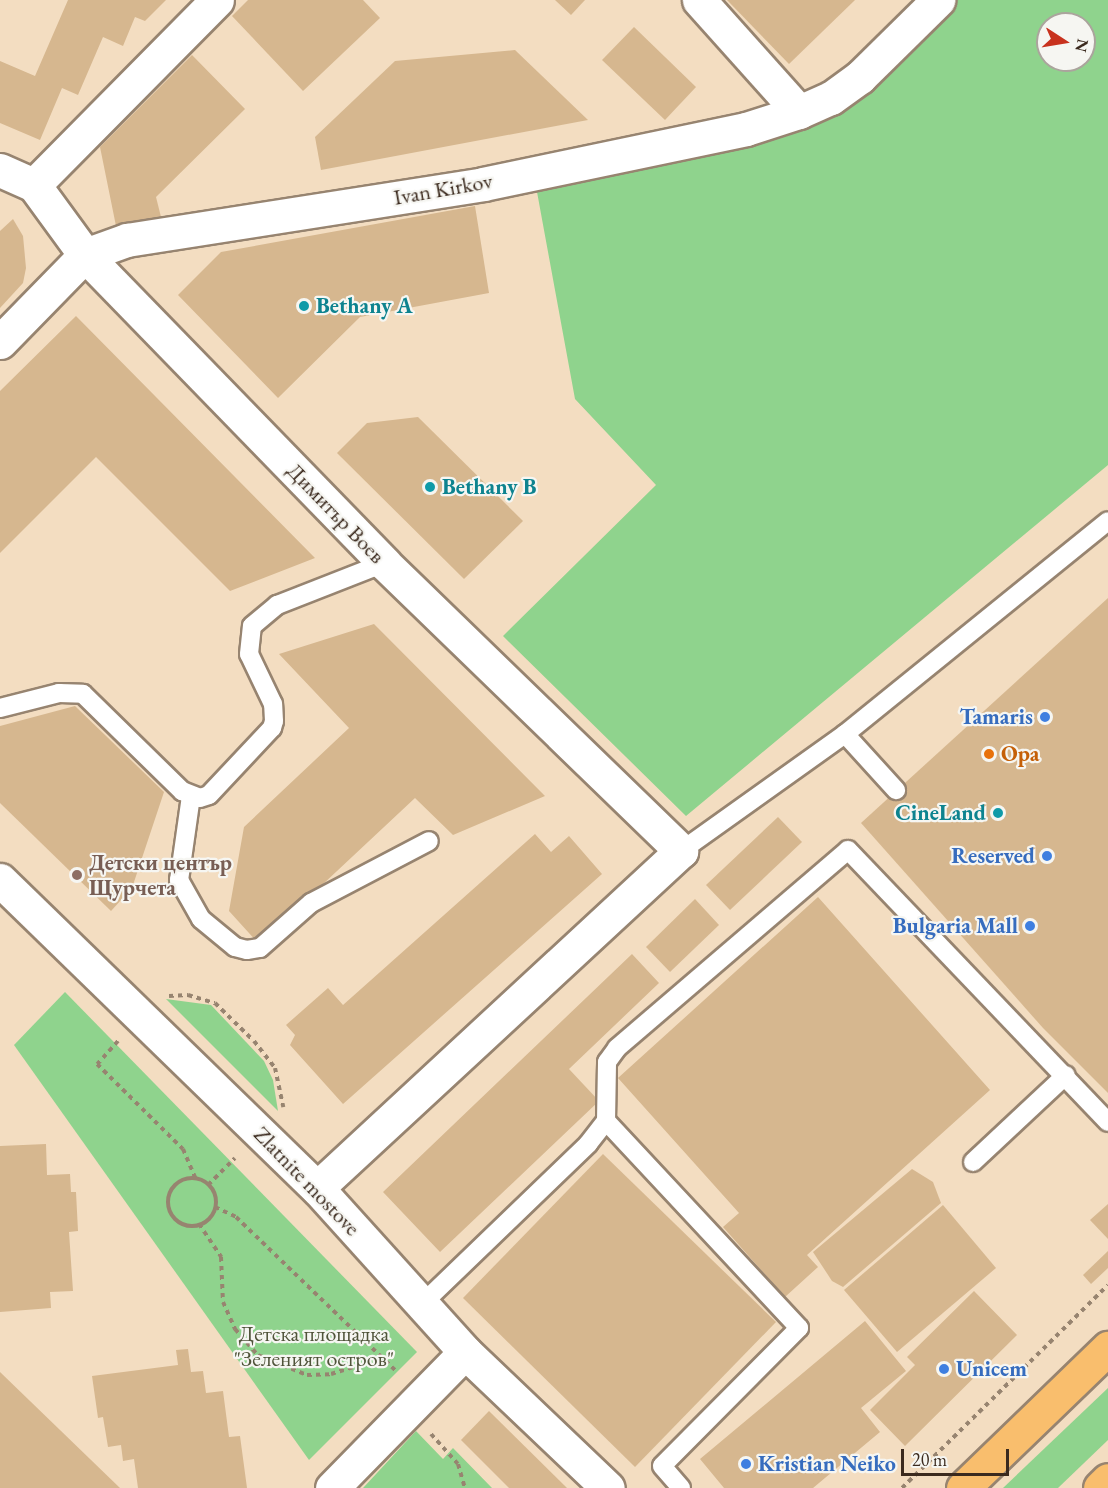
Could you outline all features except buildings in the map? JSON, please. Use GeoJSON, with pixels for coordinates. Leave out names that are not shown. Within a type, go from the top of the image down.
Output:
{"type":"FeatureCollection","features":[{"type":"Feature","properties":{"kind":"main road"},"geometry":{"type":"LineString","coordinates":[[963,1488],[1108,1348]]}},
{"type":"Feature","properties":{"kind":"main road"},"geometry":{"type":"LineString","coordinates":[[1100,1488],[1108,1480]]}},
{"type":"Feature","properties":{"kind":"street"},"geometry":{"type":"LineString","coordinates":[[0,170],[34,185],[217,0]]}},
{"type":"Feature","properties":{"kind":"street"},"geometry":{"type":"LineString","coordinates":[[699,0],[799,112]]}},
{"type":"Feature","properties":{"kind":"street","name":"Ivan Kirkov"},"geometry":{"type":"LineString","coordinates":[[85,255],[127,240],[483,184],[746,129],[799,112],[831,98],[860,77],[938,0]]}},
{"type":"Feature","properties":{"kind":"street","name":"Димитър Воев"},"geometry":{"type":"LineString","coordinates":[[34,185],[85,255],[384,562],[681,851]]}},
{"type":"Feature","properties":{"kind":"street"},"geometry":{"type":"LineString","coordinates":[[0,342],[85,255]]}},
{"type":"Feature","properties":{"kind":"street"},"geometry":{"type":"LineString","coordinates":[[317,1188],[681,851]]}},
{"type":"Feature","properties":{"kind":"street","name":"Zlatnite mostove"},"geometry":{"type":"LineString","coordinates":[[0,880],[317,1188],[465,1352],[608,1488]]}},
{"type":"Feature","properties":{"kind":"street"},"geometry":{"type":"LineString","coordinates":[[332,1488],[465,1352]]}},
{"type":"Feature","properties":{"kind":"lane"},"geometry":{"type":"LineString","coordinates":[[681,851],[844,734],[1108,521]]}},
{"type":"Feature","properties":{"kind":"lane"},"geometry":{"type":"LineString","coordinates":[[0,708],[59,693],[83,694],[191,796],[209,795],[272,728],[273,704],[249,654],[252,626],[277,605],[384,562]]}},
{"type":"Feature","properties":{"kind":"lane"},"geometry":{"type":"LineString","coordinates":[[844,734],[896,790]]}},
{"type":"Feature","properties":{"kind":"lane"},"geometry":{"type":"LineString","coordinates":[[191,796],[178,880],[201,920],[235,947],[247,950],[260,948],[311,903],[429,841]]}},
{"type":"Feature","properties":{"kind":"lane"},"geometry":{"type":"LineString","coordinates":[[422,1304],[588,1144],[606,1121],[607,1062],[617,1048],[848,850],[1066,1075],[1108,1122]]}},
{"type":"Feature","properties":{"kind":"lane"},"geometry":{"type":"LineString","coordinates":[[973,1162],[1066,1075]]}},
{"type":"Feature","properties":{"kind":"lane"},"geometry":{"type":"LineString","coordinates":[[606,1121],[799,1328],[662,1466],[681,1488]]}},
{"type":"Feature","properties":{"kind":"path"},"geometry":{"type":"LineString","coordinates":[[196,1179],[178,1182],[168,1202],[180,1222],[199,1224],[209,1218],[215,1207],[212,1189],[196,1179],[183,1149],[97,1065],[141,1017],[166,996],[188,995],[215,1003],[254,1041],[275,1068],[284,1101],[277,1149]]}},
{"type":"Feature","properties":{"kind":"path"},"geometry":{"type":"LineString","coordinates":[[215,1207],[236,1217],[397,1372]]}},
{"type":"Feature","properties":{"kind":"path"},"geometry":{"type":"LineString","coordinates":[[199,1224],[221,1257],[224,1302],[236,1329],[258,1355],[307,1375],[331,1374],[382,1358]]}},
{"type":"Feature","properties":{"kind":"path"},"geometry":{"type":"LineString","coordinates":[[902,1488],[1108,1285]]}},
{"type":"Feature","properties":{"kind":"path"},"geometry":{"type":"LineString","coordinates":[[409,1410],[458,1464],[465,1488]]}},
{"type":"Feature","properties":{"kind":"green space"},"geometry":{"type":"Polygon","coordinates":[[[954,0],[1108,0],[1108,465],[686,816],[503,636],[656,485],[575,399],[535,181],[779,135],[848,106],[954,0]]]}},
{"type":"Feature","properties":{"kind":"green space","name":"Детска площадка \"Зеленият остров\""},"geometry":{"type":"Polygon","coordinates":[[[65,992],[417,1352],[309,1460],[14,1045],[65,992]]]}},
{"type":"Feature","properties":{"kind":"green space"},"geometry":{"type":"Polygon","coordinates":[[[166,999],[211,1005],[264,1061],[273,1080],[278,1111],[166,999]]]}},
{"type":"Feature","properties":{"kind":"green space"},"geometry":{"type":"Polygon","coordinates":[[[1108,1388],[1108,1440],[1058,1488],[1003,1488],[1108,1388]]]}},
{"type":"Feature","properties":{"kind":"green space"},"geometry":{"type":"Polygon","coordinates":[[[416,1431],[443,1459],[453,1448],[492,1488],[363,1488],[416,1431]]]}},
{"type":"Feature","properties":{"kind":"place","name":"Bethany A"},"geometry":{"type":"Point","coordinates":[304,306]}},
{"type":"Feature","properties":{"kind":"place","name":"Bethany B"},"geometry":{"type":"Point","coordinates":[430,487]}},
{"type":"Feature","properties":{"kind":"place","name":"Tamaris"},"geometry":{"type":"Point","coordinates":[1045,717]}},
{"type":"Feature","properties":{"kind":"place","name":"Opa"},"geometry":{"type":"Point","coordinates":[989,754]}},
{"type":"Feature","properties":{"kind":"place","name":"CineLand"},"geometry":{"type":"Point","coordinates":[998,813]}},
{"type":"Feature","properties":{"kind":"place","name":"Reserved"},"geometry":{"type":"Point","coordinates":[1047,856]}},
{"type":"Feature","properties":{"kind":"place","name":"Детски център Щурчета"},"geometry":{"type":"Point","coordinates":[77,875]}},
{"type":"Feature","properties":{"kind":"place","name":"Bulgaria Mall"},"geometry":{"type":"Point","coordinates":[1030,926]}},
{"type":"Feature","properties":{"kind":"place","name":"Unicem"},"geometry":{"type":"Point","coordinates":[944,1369]}},
{"type":"Feature","properties":{"kind":"place","name":"Kristian Neiko"},"geometry":{"type":"Point","coordinates":[746,1464]}}]}
